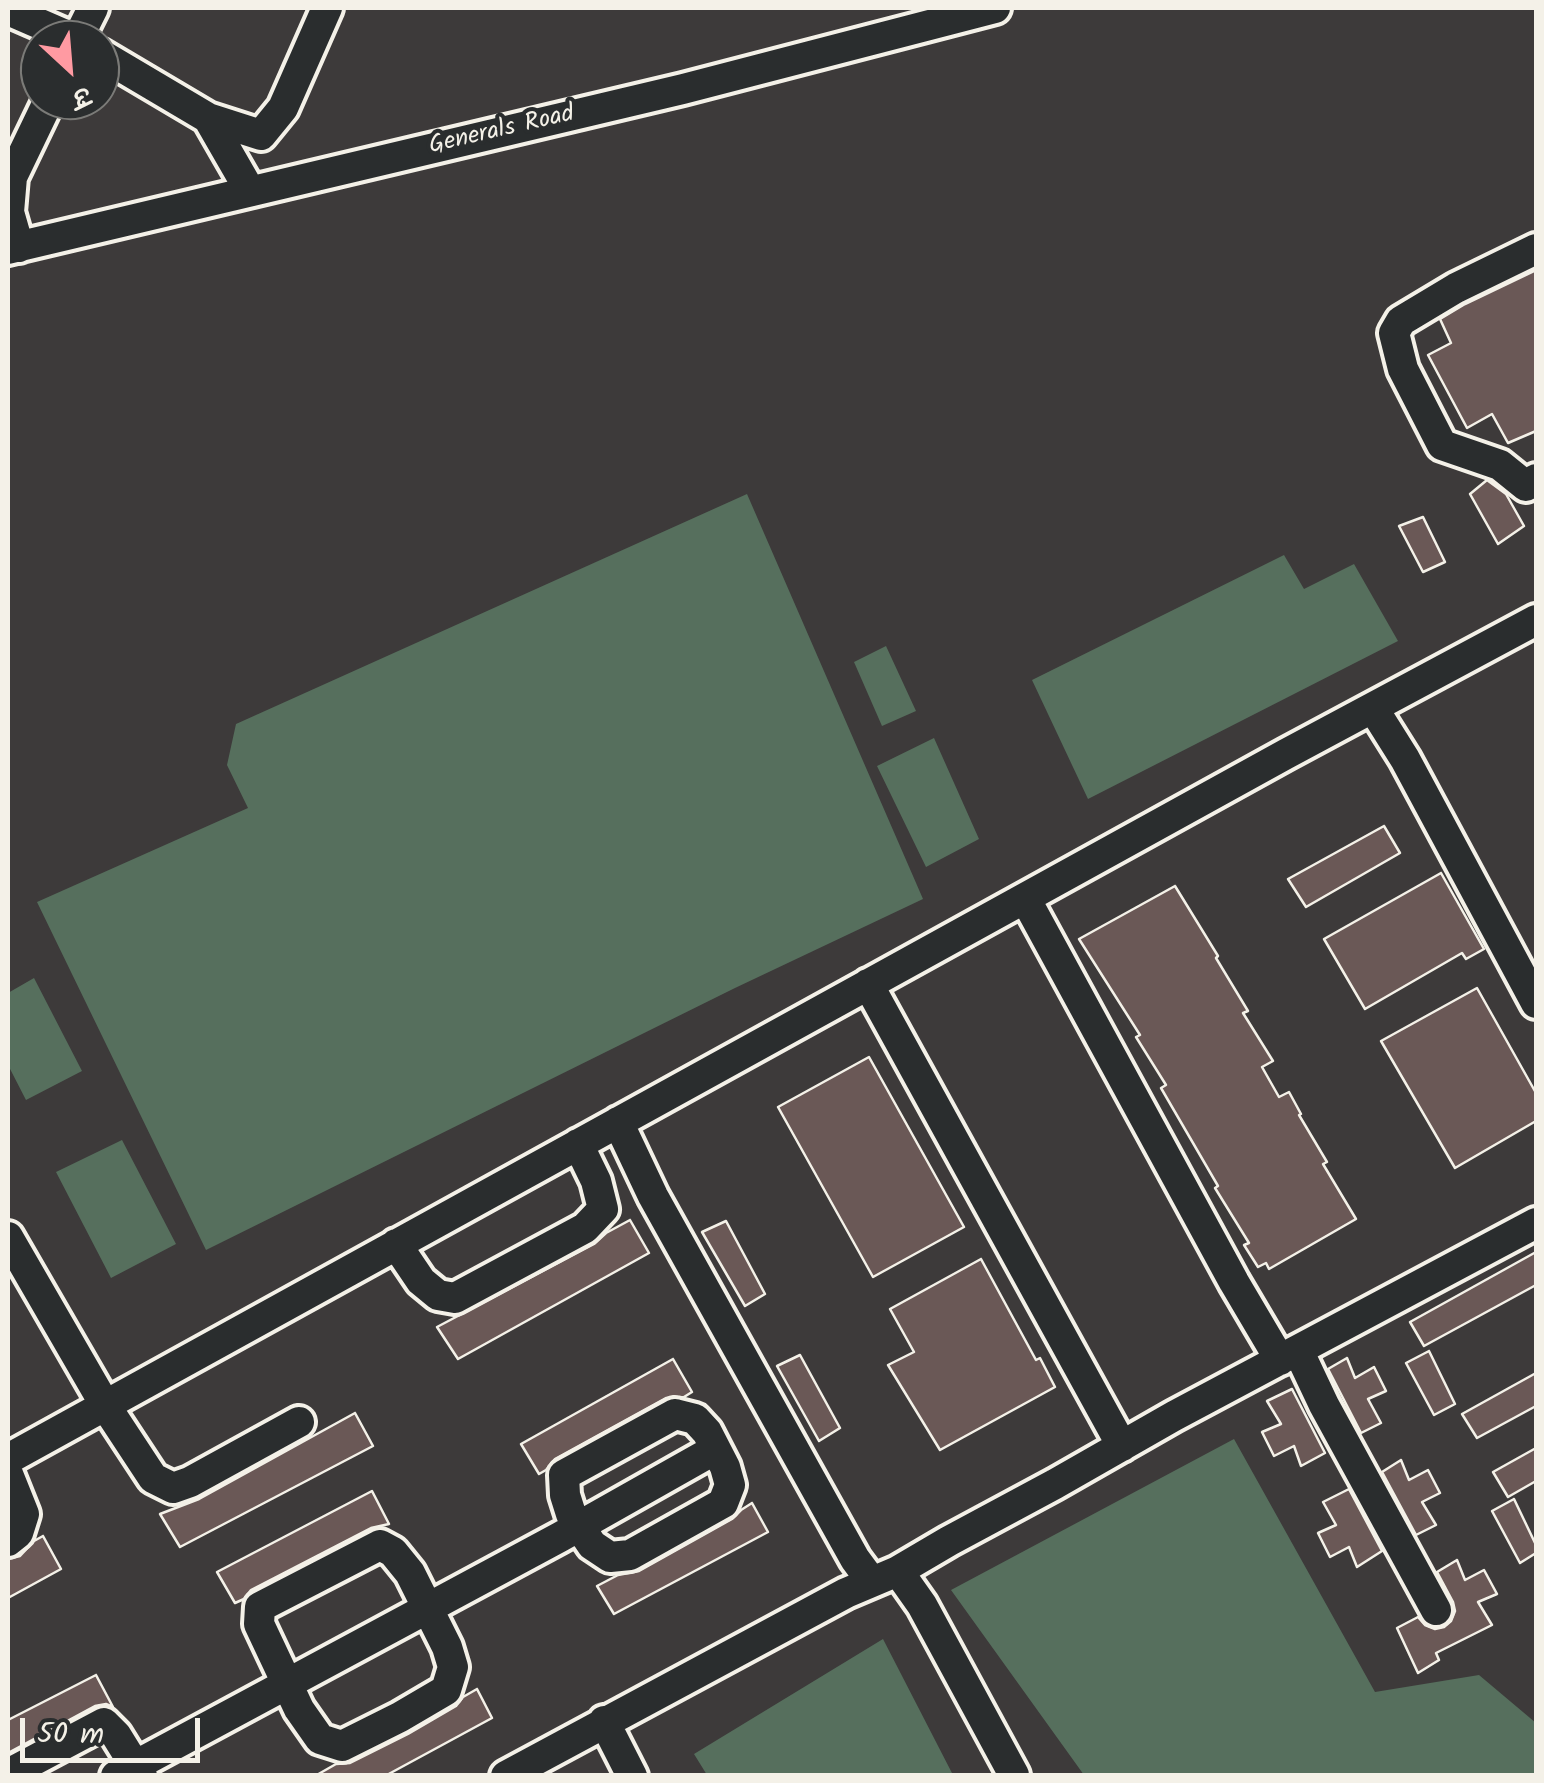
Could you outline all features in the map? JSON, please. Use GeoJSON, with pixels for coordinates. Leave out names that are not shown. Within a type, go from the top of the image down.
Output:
{"type":"FeatureCollection","features":[{"type":"Feature","properties":{"kind":"street"},"geometry":{"type":"LineString","coordinates":[[120,66],[208,118],[262,134],[283,108],[327,8]]}},
{"type":"Feature","properties":{"kind":"street","name":"Generals Road"},"geometry":{"type":"LineString","coordinates":[[13,248],[683,89],[985,9]]}},
{"type":"Feature","properties":{"kind":"street"},"geometry":{"type":"LineString","coordinates":[[8,10],[31,20]]}},
{"type":"Feature","properties":{"kind":"street"},"geometry":{"type":"LineString","coordinates":[[208,118],[250,191]]}},
{"type":"Feature","properties":{"kind":"street"},"geometry":{"type":"LineString","coordinates":[[13,248],[8,212],[12,178],[40,120]]}},
{"type":"Feature","properties":{"kind":"street"},"geometry":{"type":"LineString","coordinates":[[1533,491],[1500,465],[1442,445],[1402,369],[1394,333],[1401,321],[1456,288],[1536,249]]}},
{"type":"Feature","properties":{"kind":"street"},"geometry":{"type":"LineString","coordinates":[[8,1459],[1536,620]]}},
{"type":"Feature","properties":{"kind":"street"},"geometry":{"type":"LineString","coordinates":[[1372,708],[1405,759],[1536,1003]]}},
{"type":"Feature","properties":{"kind":"street"},"geometry":{"type":"LineString","coordinates":[[1025,898],[1234,1282],[1324,1405],[1436,1610]]}},
{"type":"Feature","properties":{"kind":"street"},"geometry":{"type":"LineString","coordinates":[[868,984],[1122,1446]]}},
{"type":"Feature","properties":{"kind":"street"},"geometry":{"type":"LineString","coordinates":[[618,1122],[653,1196],[856,1559],[922,1605],[1014,1775]]}},
{"type":"Feature","properties":{"kind":"street"},"geometry":{"type":"LineString","coordinates":[[396,1244],[421,1280],[438,1295],[455,1298],[585,1228],[603,1209],[596,1181],[578,1144]]}},
{"type":"Feature","properties":{"kind":"street"},"geometry":{"type":"LineString","coordinates":[[506,1776],[846,1593],[885,1577],[1536,1223]]}},
{"type":"Feature","properties":{"kind":"street"},"geometry":{"type":"LineString","coordinates":[[12,1253],[153,1478],[173,1488],[190,1482],[299,1422]]}},
{"type":"Feature","properties":{"kind":"street"},"geometry":{"type":"LineString","coordinates":[[675,1414],[695,1419],[706,1432],[730,1485],[723,1503],[630,1555],[610,1557],[592,1545],[579,1526],[565,1496],[564,1475],[675,1414]]}},
{"type":"Feature","properties":{"kind":"street"},"geometry":{"type":"LineString","coordinates":[[8,1774],[104,1723],[129,1756],[132,1772],[714,1450]]}},
{"type":"Feature","properties":{"kind":"street"},"geometry":{"type":"LineString","coordinates":[[8,1474],[24,1514],[18,1533],[8,1541]]}},
{"type":"Feature","properties":{"kind":"street"},"geometry":{"type":"LineString","coordinates":[[380,1545],[393,1552],[410,1572],[447,1647],[453,1667],[446,1690],[342,1746],[320,1739],[286,1684],[258,1624],[260,1607],[380,1545]]}},
{"type":"Feature","properties":{"kind":"street"},"geometry":{"type":"LineString","coordinates":[[604,1722],[632,1776]]}},
{"type":"Feature","properties":{"kind":"green space"},"geometry":{"type":"Polygon","coordinates":[[[747,494],[923,899],[206,1250],[37,902],[248,808],[227,765],[236,724],[747,494]]]}},
{"type":"Feature","properties":{"kind":"green space"},"geometry":{"type":"Polygon","coordinates":[[[1284,555],[1304,589],[1354,564],[1398,641],[1088,799],[1032,680],[1284,555]]]}},
{"type":"Feature","properties":{"kind":"green space"},"geometry":{"type":"Polygon","coordinates":[[[886,646],[916,711],[882,726],[854,662],[886,646]]]}},
{"type":"Feature","properties":{"kind":"green space"},"geometry":{"type":"Polygon","coordinates":[[[934,738],[979,839],[926,867],[877,766],[934,738]]]}},
{"type":"Feature","properties":{"kind":"green space"},"geometry":{"type":"Polygon","coordinates":[[[34,978],[82,1071],[26,1100],[8,1065],[8,993],[34,978]]]}},
{"type":"Feature","properties":{"kind":"green space"},"geometry":{"type":"Polygon","coordinates":[[[122,1140],[176,1244],[111,1278],[56,1172],[122,1140]]]}},
{"type":"Feature","properties":{"kind":"green space"},"geometry":{"type":"Polygon","coordinates":[[[1234,1439],[1375,1692],[1479,1675],[1536,1723],[1536,1775],[1084,1775],[951,1590],[1234,1439]]]}},
{"type":"Feature","properties":{"kind":"green space"},"geometry":{"type":"Polygon","coordinates":[[[883,1639],[953,1775],[707,1775],[694,1754],[883,1639]]]}},
{"type":"Feature","properties":{"kind":"building"},"geometry":{"type":"Polygon","coordinates":[[[1536,270],[1536,431],[1508,443],[1492,414],[1467,428],[1428,355],[1451,343],[1440,319],[1536,270]]]}},
{"type":"Feature","properties":{"kind":"building"},"geometry":{"type":"Polygon","coordinates":[[[1487,480],[1506,494],[1524,526],[1498,544],[1470,494],[1487,480]]]}},
{"type":"Feature","properties":{"kind":"building"},"geometry":{"type":"Polygon","coordinates":[[[1423,517],[1445,562],[1423,572],[1399,526],[1423,517]]]}},
{"type":"Feature","properties":{"kind":"building"},"geometry":{"type":"Polygon","coordinates":[[[1384,826],[1400,853],[1306,907],[1288,879],[1384,826]]]}},
{"type":"Feature","properties":{"kind":"building"},"geometry":{"type":"Polygon","coordinates":[[[1441,873],[1484,949],[1466,959],[1462,953],[1365,1009],[1324,939],[1441,873]]]}},
{"type":"Feature","properties":{"kind":"building"},"geometry":{"type":"Polygon","coordinates":[[[1175,886],[1218,956],[1248,1011],[1243,1013],[1273,1061],[1262,1067],[1279,1097],[1289,1092],[1327,1162],[1323,1164],[1356,1219],[1269,1269],[1266,1263],[1258,1267],[1244,1245],[1249,1243],[1161,1088],[1166,1085],[1136,1037],[1140,1035],[1079,939],[1175,886]]]}},
{"type":"Feature","properties":{"kind":"building"},"geometry":{"type":"Polygon","coordinates":[[[1477,988],[1536,1093],[1536,1121],[1455,1168],[1381,1041],[1477,988]]]}},
{"type":"Feature","properties":{"kind":"building"},"geometry":{"type":"Polygon","coordinates":[[[869,1057],[964,1227],[873,1277],[778,1107],[869,1057]]]}},
{"type":"Feature","properties":{"kind":"building"},"geometry":{"type":"Polygon","coordinates":[[[630,1220],[649,1253],[458,1359],[437,1327],[594,1244],[630,1220]]]}},
{"type":"Feature","properties":{"kind":"building"},"geometry":{"type":"Polygon","coordinates":[[[726,1221],[765,1294],[745,1306],[702,1232],[726,1221]]]}},
{"type":"Feature","properties":{"kind":"building"},"geometry":{"type":"Polygon","coordinates":[[[1536,1252],[1536,1285],[1424,1346],[1410,1322],[1536,1252]]]}},
{"type":"Feature","properties":{"kind":"building"},"geometry":{"type":"Polygon","coordinates":[[[981,1259],[1055,1387],[940,1450],[888,1365],[914,1352],[890,1309],[981,1259]]]}},
{"type":"Feature","properties":{"kind":"building"},"geometry":{"type":"Polygon","coordinates":[[[1429,1351],[1455,1404],[1434,1415],[1406,1363],[1429,1351]]]}},
{"type":"Feature","properties":{"kind":"building"},"geometry":{"type":"Polygon","coordinates":[[[800,1355],[840,1428],[819,1441],[777,1366],[800,1355]]]}},
{"type":"Feature","properties":{"kind":"building"},"geometry":{"type":"Polygon","coordinates":[[[1347,1358],[1355,1378],[1374,1367],[1386,1391],[1368,1399],[1381,1423],[1361,1433],[1328,1369],[1347,1358]]]}},
{"type":"Feature","properties":{"kind":"building"},"geometry":{"type":"Polygon","coordinates":[[[673,1359],[692,1392],[684,1397],[666,1398],[555,1459],[539,1474],[521,1444],[673,1359]]]}},
{"type":"Feature","properties":{"kind":"building"},"geometry":{"type":"Polygon","coordinates":[[[1536,1373],[1536,1406],[1477,1438],[1462,1414],[1536,1373]]]}},
{"type":"Feature","properties":{"kind":"building"},"geometry":{"type":"Polygon","coordinates":[[[1292,1389],[1325,1453],[1301,1466],[1294,1446],[1274,1456],[1262,1432],[1281,1424],[1267,1401],[1292,1389]]]}},
{"type":"Feature","properties":{"kind":"building"},"geometry":{"type":"Polygon","coordinates":[[[355,1413],[373,1446],[180,1547],[160,1514],[199,1499],[355,1413]]]}},
{"type":"Feature","properties":{"kind":"building"},"geometry":{"type":"Polygon","coordinates":[[[1536,1448],[1536,1481],[1508,1497],[1493,1472],[1536,1448]]]}},
{"type":"Feature","properties":{"kind":"building"},"geometry":{"type":"Polygon","coordinates":[[[1401,1460],[1409,1480],[1428,1470],[1440,1493],[1422,1502],[1436,1525],[1416,1535],[1382,1472],[1401,1460]]]}},
{"type":"Feature","properties":{"kind":"building"},"geometry":{"type":"Polygon","coordinates":[[[1349,1489],[1382,1551],[1357,1567],[1349,1547],[1330,1557],[1318,1533],[1336,1525],[1323,1502],[1349,1489]]]}},
{"type":"Feature","properties":{"kind":"building"},"geometry":{"type":"Polygon","coordinates":[[[372,1491],[389,1524],[371,1528],[251,1590],[235,1603],[217,1572],[372,1491]]]}},
{"type":"Feature","properties":{"kind":"building"},"geometry":{"type":"Polygon","coordinates":[[[1514,1499],[1536,1545],[1536,1553],[1520,1563],[1492,1511],[1514,1499]]]}},
{"type":"Feature","properties":{"kind":"building"},"geometry":{"type":"Polygon","coordinates":[[[752,1503],[768,1532],[614,1614],[597,1586],[618,1575],[639,1571],[732,1519],[752,1503]]]}},
{"type":"Feature","properties":{"kind":"building"},"geometry":{"type":"Polygon","coordinates":[[[43,1536],[61,1569],[8,1598],[8,1559],[20,1556],[43,1536]]]}},
{"type":"Feature","properties":{"kind":"building"},"geometry":{"type":"Polygon","coordinates":[[[1457,1560],[1465,1580],[1484,1570],[1497,1594],[1478,1602],[1492,1625],[1436,1653],[1439,1660],[1418,1673],[1397,1628],[1418,1617],[1435,1629],[1451,1621],[1453,1602],[1437,1572],[1457,1560]]]}},
{"type":"Feature","properties":{"kind":"building"},"geometry":{"type":"Polygon","coordinates":[[[96,1675],[113,1707],[95,1706],[8,1753],[8,1720],[96,1675]]]}},
{"type":"Feature","properties":{"kind":"building"},"geometry":{"type":"Polygon","coordinates":[[[477,1689],[492,1718],[385,1776],[315,1776],[408,1734],[477,1689]]]}}]}
